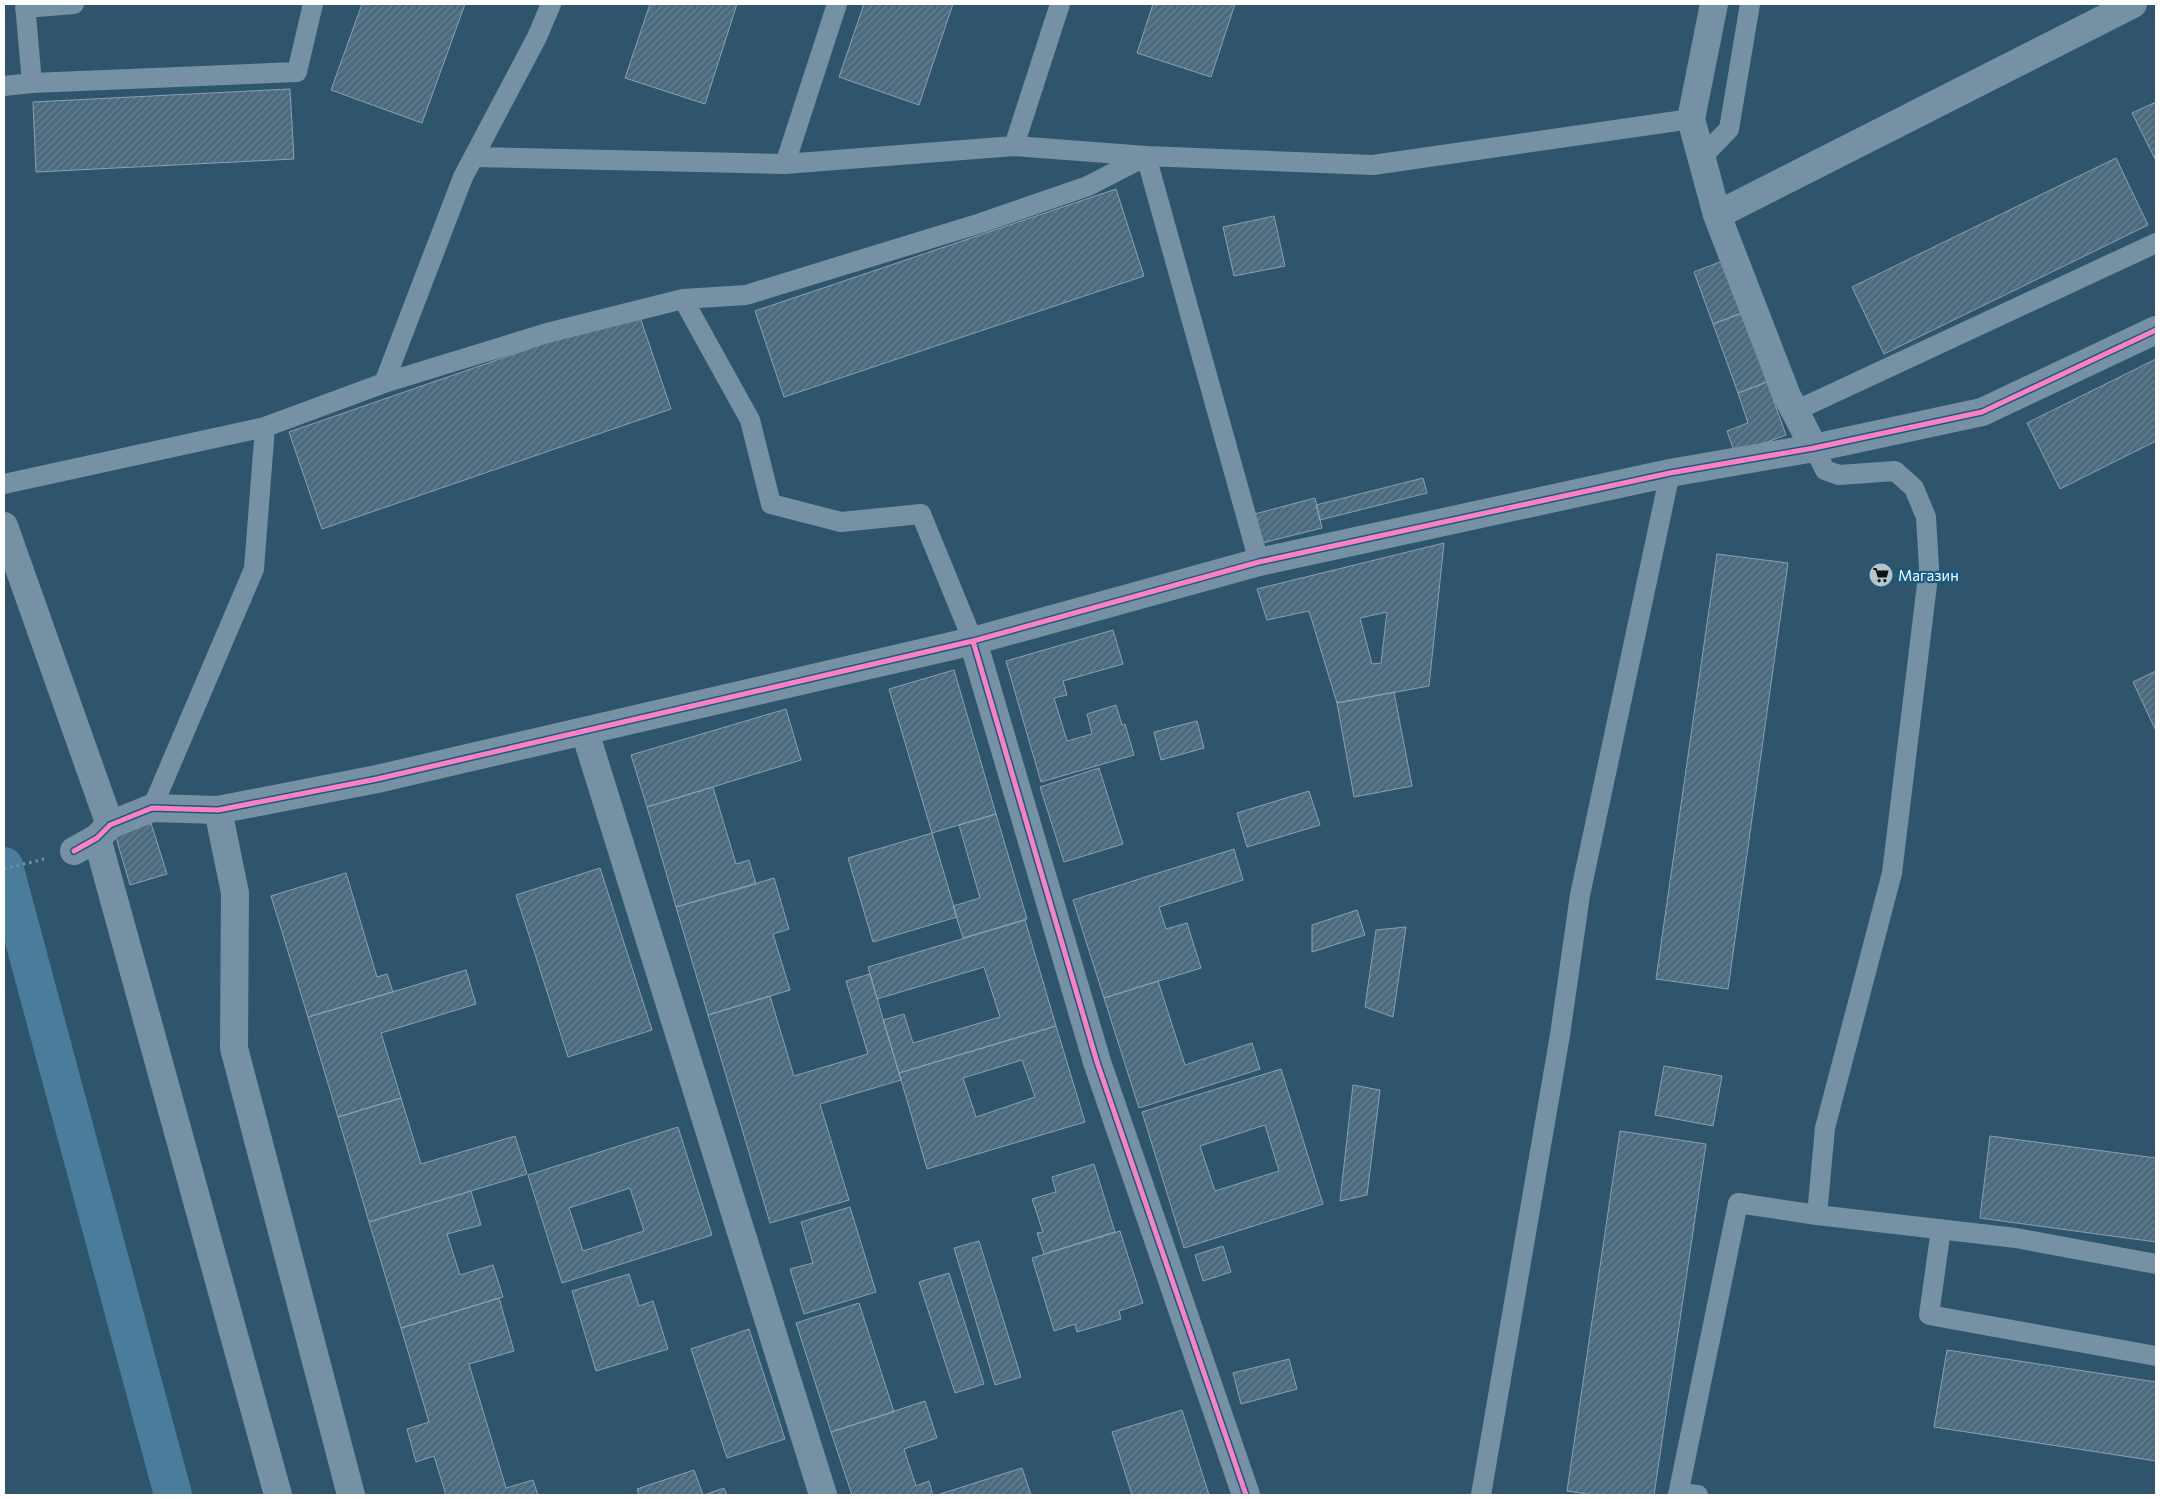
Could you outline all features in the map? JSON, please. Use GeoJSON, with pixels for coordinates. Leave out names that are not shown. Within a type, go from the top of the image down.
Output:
{"type":"FeatureCollection","features":[{"type":"Feature","properties":{"kind":"street"},"geometry":{"type":"LineString","coordinates":[[1714,4],[1691,119],[1717,215],[1787,396],[1814,448]]}},
{"type":"Feature","properties":{"kind":"street"},"geometry":{"type":"LineString","coordinates":[[1717,215],[2133,4]]}},
{"type":"Feature","properties":{"kind":"street"},"geometry":{"type":"LineString","coordinates":[[93,838],[152,808],[218,810],[377,779],[973,641],[1259,562],[1670,474],[1814,448],[1982,412],[2156,330]]}},
{"type":"Feature","properties":{"kind":"street"},"geometry":{"type":"LineString","coordinates":[[4,526],[278,1495]]}},
{"type":"Feature","properties":{"kind":"street"},"geometry":{"type":"LineString","coordinates":[[973,641],[1097,1062],[1246,1495]]}},
{"type":"Feature","properties":{"kind":"street"},"geometry":{"type":"LineString","coordinates":[[585,732],[823,1495]]}},
{"type":"Feature","properties":{"kind":"street"},"geometry":{"type":"LineString","coordinates":[[218,810],[235,893],[234,1048],[351,1495]]}},
{"type":"Feature","properties":{"kind":"lane"},"geometry":{"type":"LineString","coordinates":[[32,83],[25,6],[74,4]]}},
{"type":"Feature","properties":{"kind":"lane"},"geometry":{"type":"LineString","coordinates":[[4,86],[32,83],[297,72],[313,4]]}},
{"type":"Feature","properties":{"kind":"lane"},"geometry":{"type":"LineString","coordinates":[[384,383],[463,177],[537,37],[551,4]]}},
{"type":"Feature","properties":{"kind":"lane"},"geometry":{"type":"LineString","coordinates":[[785,164],[837,4]]}},
{"type":"Feature","properties":{"kind":"lane"},"geometry":{"type":"LineString","coordinates":[[1014,146],[1060,4]]}},
{"type":"Feature","properties":{"kind":"lane"},"geometry":{"type":"LineString","coordinates":[[1701,158],[1729,130],[1750,4]]}},
{"type":"Feature","properties":{"kind":"lane"},"geometry":{"type":"LineString","coordinates":[[474,157],[785,164],[1014,146],[1146,156],[1373,166],[1691,119]]}},
{"type":"Feature","properties":{"kind":"lane"},"geometry":{"type":"LineString","coordinates":[[4,484],[265,427],[384,383],[547,333],[683,299],[746,295],[981,223],[1088,186],[1146,156]]}},
{"type":"Feature","properties":{"kind":"lane"},"geometry":{"type":"LineString","coordinates":[[1146,156],[1259,562]]}},
{"type":"Feature","properties":{"kind":"lane"},"geometry":{"type":"LineString","coordinates":[[1794,411],[2156,243]]}},
{"type":"Feature","properties":{"kind":"lane"},"geometry":{"type":"LineString","coordinates":[[683,299],[750,420],[771,504],[841,522],[921,514],[973,641]]}},
{"type":"Feature","properties":{"kind":"lane"},"geometry":{"type":"LineString","coordinates":[[152,808],[254,569],[265,427]]}},
{"type":"Feature","properties":{"kind":"lane"},"geometry":{"type":"LineString","coordinates":[[1814,448],[1825,470],[1839,475],[1895,471],[1914,488],[1926,517],[1929,568],[1892,873],[1825,1128],[1817,1215]]}},
{"type":"Feature","properties":{"kind":"lane"},"geometry":{"type":"LineString","coordinates":[[1481,1495],[1560,1035],[1580,895],[1670,474]]}},
{"type":"Feature","properties":{"kind":"lane"},"geometry":{"type":"LineString","coordinates":[[1684,1495],[1738,1203],[1817,1215],[2016,1238],[2156,1264]]}},
{"type":"Feature","properties":{"kind":"lane"},"geometry":{"type":"LineString","coordinates":[[1941,1229],[1929,1315],[2156,1356]]}},
{"type":"Feature","properties":{"kind":"path"},"geometry":{"type":"LineString","coordinates":[[4,869],[93,838]]}},
{"type":"Feature","properties":{"kind":"building"},"geometry":{"type":"Polygon","coordinates":[[[362,4],[465,4],[422,123],[331,90],[362,4]]]}},
{"type":"Feature","properties":{"kind":"building"},"geometry":{"type":"Polygon","coordinates":[[[650,4],[737,4],[705,104],[625,78],[650,4]]]}},
{"type":"Feature","properties":{"kind":"building"},"geometry":{"type":"Polygon","coordinates":[[[864,4],[953,4],[919,105],[839,77],[864,4]]]}},
{"type":"Feature","properties":{"kind":"building"},"geometry":{"type":"Polygon","coordinates":[[[1153,4],[1235,4],[1211,77],[1137,53],[1153,4]]]}},
{"type":"Feature","properties":{"kind":"building"},"geometry":{"type":"Polygon","coordinates":[[[290,89],[294,159],[36,172],[33,102],[290,89]]]}},
{"type":"Feature","properties":{"kind":"building"},"geometry":{"type":"Polygon","coordinates":[[[2156,102],[2156,161],[2132,113],[2156,102]]]}},
{"type":"Feature","properties":{"kind":"building"},"geometry":{"type":"Polygon","coordinates":[[[2116,158],[2148,225],[1884,354],[1852,287],[2116,158]]]}},
{"type":"Feature","properties":{"kind":"building"},"geometry":{"type":"Polygon","coordinates":[[[1116,189],[1144,276],[784,397],[755,311],[1116,189]]]}},
{"type":"Feature","properties":{"kind":"building"},"geometry":{"type":"Polygon","coordinates":[[[1274,216],[1285,266],[1234,276],[1223,227],[1274,216]]]}},
{"type":"Feature","properties":{"kind":"building"},"geometry":{"type":"Polygon","coordinates":[[[1725,260],[1742,313],[1713,324],[1694,272],[1725,260]]]}},
{"type":"Feature","properties":{"kind":"building"},"geometry":{"type":"Polygon","coordinates":[[[638,311],[671,409],[322,529],[289,432],[638,311]]]}},
{"type":"Feature","properties":{"kind":"building"},"geometry":{"type":"Polygon","coordinates":[[[1742,313],[1767,382],[1738,393],[1713,324],[1742,313]]]}},
{"type":"Feature","properties":{"kind":"building"},"geometry":{"type":"Polygon","coordinates":[[[2156,359],[2156,441],[2060,489],[2027,423],[2156,359]]]}},
{"type":"Feature","properties":{"kind":"building"},"geometry":{"type":"Polygon","coordinates":[[[1767,382],[1786,435],[1735,454],[1727,431],[1748,423],[1738,393],[1767,382]]]}},
{"type":"Feature","properties":{"kind":"building"},"geometry":{"type":"Polygon","coordinates":[[[1423,478],[1427,493],[1320,520],[1316,505],[1423,478]]]}},
{"type":"Feature","properties":{"kind":"building"},"geometry":{"type":"Polygon","coordinates":[[[1315,498],[1322,528],[1258,544],[1251,515],[1315,498]]]}},
{"type":"Feature","properties":{"kind":"building"},"geometry":{"type":"Polygon","coordinates":[[[1444,543],[1429,686],[1337,703],[1309,611],[1267,620],[1257,589],[1444,543]],[[1387,612],[1360,618],[1372,664],[1381,663],[1387,612]]]}},
{"type":"Feature","properties":{"kind":"building"},"geometry":{"type":"Polygon","coordinates":[[[1717,554],[1788,563],[1728,989],[1656,979],[1717,554]]]}},
{"type":"Feature","properties":{"kind":"building"},"geometry":{"type":"Polygon","coordinates":[[[1113,630],[1123,664],[1063,681],[1067,695],[1054,698],[1067,741],[1092,734],[1087,714],[1116,705],[1122,725],[1125,724],[1134,755],[1041,782],[1006,661],[1113,630]]]}},
{"type":"Feature","properties":{"kind":"building"},"geometry":{"type":"Polygon","coordinates":[[[954,670],[996,814],[932,833],[889,689],[954,670]]]}},
{"type":"Feature","properties":{"kind":"building"},"geometry":{"type":"Polygon","coordinates":[[[2156,671],[2156,731],[2133,682],[2156,671]]]}},
{"type":"Feature","properties":{"kind":"building"},"geometry":{"type":"Polygon","coordinates":[[[1394,692],[1412,786],[1354,797],[1337,703],[1394,692]]]}},
{"type":"Feature","properties":{"kind":"building"},"geometry":{"type":"Polygon","coordinates":[[[786,709],[801,760],[647,807],[631,755],[786,709]]]}},
{"type":"Feature","properties":{"kind":"building"},"geometry":{"type":"Polygon","coordinates":[[[1197,721],[1204,748],[1161,760],[1154,732],[1197,721]]]}},
{"type":"Feature","properties":{"kind":"building"},"geometry":{"type":"Polygon","coordinates":[[[1099,768],[1123,844],[1064,862],[1040,787],[1099,768]]]}},
{"type":"Feature","properties":{"kind":"building"},"geometry":{"type":"Polygon","coordinates":[[[713,787],[736,864],[749,860],[756,884],[676,907],[647,807],[713,787]]]}},
{"type":"Feature","properties":{"kind":"building"},"geometry":{"type":"Polygon","coordinates":[[[1309,791],[1320,825],[1247,847],[1237,813],[1309,791]]]}},
{"type":"Feature","properties":{"kind":"building"},"geometry":{"type":"Polygon","coordinates":[[[996,814],[1027,919],[963,938],[953,906],[980,898],[959,825],[996,814]]]}},
{"type":"Feature","properties":{"kind":"building"},"geometry":{"type":"Polygon","coordinates":[[[151,823],[167,874],[130,885],[115,834],[151,823]]]}},
{"type":"Feature","properties":{"kind":"building"},"geometry":{"type":"Polygon","coordinates":[[[932,833],[957,917],[873,942],[848,858],[932,833]]]}},
{"type":"Feature","properties":{"kind":"building"},"geometry":{"type":"Polygon","coordinates":[[[1234,849],[1243,880],[1159,907],[1166,929],[1187,923],[1201,968],[1104,998],[1073,900],[1234,849]]]}},
{"type":"Feature","properties":{"kind":"building"},"geometry":{"type":"Polygon","coordinates":[[[600,868],[652,1030],[568,1057],[516,895],[600,868]]]}},
{"type":"Feature","properties":{"kind":"building"},"geometry":{"type":"Polygon","coordinates":[[[346,873],[377,977],[387,974],[393,992],[308,1017],[271,896],[346,873]]]}},
{"type":"Feature","properties":{"kind":"building"},"geometry":{"type":"Polygon","coordinates":[[[774,878],[789,929],[773,934],[790,990],[708,1015],[676,907],[774,878]]]}},
{"type":"Feature","properties":{"kind":"building"},"geometry":{"type":"Polygon","coordinates":[[[1357,910],[1365,935],[1312,952],[1312,925],[1357,910]]]}},
{"type":"Feature","properties":{"kind":"building"},"geometry":{"type":"Polygon","coordinates":[[[1025,920],[1056,1026],[899,1073],[883,1020],[904,1014],[913,1043],[1000,1017],[984,967],[877,999],[868,967],[1025,920]]]}},
{"type":"Feature","properties":{"kind":"building"},"geometry":{"type":"Polygon","coordinates":[[[1406,927],[1393,1017],[1365,1007],[1376,930],[1406,927]]]}},
{"type":"Feature","properties":{"kind":"building"},"geometry":{"type":"Polygon","coordinates":[[[466,970],[476,1004],[381,1033],[401,1098],[338,1117],[308,1017],[466,970]]]}},
{"type":"Feature","properties":{"kind":"building"},"geometry":{"type":"Polygon","coordinates":[[[870,974],[901,1080],[820,1104],[849,1200],[770,1223],[708,1015],[770,996],[794,1076],[868,1054],[846,981],[870,974]]]}},
{"type":"Feature","properties":{"kind":"building"},"geometry":{"type":"Polygon","coordinates":[[[1158,981],[1185,1065],[1252,1043],[1260,1069],[1139,1108],[1104,998],[1158,981]]]}},
{"type":"Feature","properties":{"kind":"building"},"geometry":{"type":"Polygon","coordinates":[[[1056,1026],[1085,1122],[927,1169],[899,1073],[1056,1026]],[[1022,1060],[963,1078],[976,1117],[1035,1097],[1022,1060]]]}},
{"type":"Feature","properties":{"kind":"building"},"geometry":{"type":"Polygon","coordinates":[[[1664,1066],[1722,1076],[1713,1126],[1655,1115],[1664,1066]]]}},
{"type":"Feature","properties":{"kind":"building"},"geometry":{"type":"Polygon","coordinates":[[[1281,1069],[1323,1204],[1184,1248],[1142,1112],[1281,1069]],[[1265,1125],[1200,1146],[1215,1191],[1279,1171],[1265,1125]]]}},
{"type":"Feature","properties":{"kind":"building"},"geometry":{"type":"Polygon","coordinates":[[[1353,1085],[1380,1090],[1367,1195],[1340,1201],[1353,1085]]]}},
{"type":"Feature","properties":{"kind":"building"},"geometry":{"type":"Polygon","coordinates":[[[401,1098],[421,1164],[515,1136],[527,1174],[369,1222],[338,1117],[401,1098]]]}},
{"type":"Feature","properties":{"kind":"building"},"geometry":{"type":"Polygon","coordinates":[[[678,1127],[712,1235],[562,1283],[528,1175],[678,1127]],[[630,1188],[569,1208],[583,1251],[644,1231],[630,1188]]]}},
{"type":"Feature","properties":{"kind":"building"},"geometry":{"type":"Polygon","coordinates":[[[1620,1131],[1706,1144],[1654,1495],[1595,1495],[1567,1491],[1620,1131]]]}},
{"type":"Feature","properties":{"kind":"building"},"geometry":{"type":"Polygon","coordinates":[[[1990,1136],[2156,1158],[2156,1242],[1980,1218],[1990,1136]]]}},
{"type":"Feature","properties":{"kind":"building"},"geometry":{"type":"Polygon","coordinates":[[[1094,1164],[1115,1232],[1044,1254],[1037,1233],[1043,1232],[1032,1199],[1056,1192],[1052,1177],[1094,1164]]]}},
{"type":"Feature","properties":{"kind":"building"},"geometry":{"type":"Polygon","coordinates":[[[471,1191],[481,1225],[447,1234],[460,1275],[493,1265],[503,1297],[401,1328],[369,1222],[471,1191]]]}},
{"type":"Feature","properties":{"kind":"building"},"geometry":{"type":"Polygon","coordinates":[[[850,1207],[876,1292],[804,1314],[790,1269],[813,1263],[801,1222],[850,1207]]]}},
{"type":"Feature","properties":{"kind":"building"},"geometry":{"type":"Polygon","coordinates":[[[1120,1231],[1143,1303],[1119,1311],[1121,1319],[1077,1332],[1075,1324],[1054,1331],[1032,1258],[1120,1231]]]}},
{"type":"Feature","properties":{"kind":"building"},"geometry":{"type":"Polygon","coordinates":[[[979,1241],[1021,1377],[995,1385],[954,1248],[979,1241]]]}},
{"type":"Feature","properties":{"kind":"building"},"geometry":{"type":"Polygon","coordinates":[[[1223,1246],[1231,1272],[1203,1281],[1195,1255],[1223,1246]]]}},
{"type":"Feature","properties":{"kind":"building"},"geometry":{"type":"Polygon","coordinates":[[[949,1273],[984,1384],[955,1393],[919,1282],[949,1273]]]}},
{"type":"Feature","properties":{"kind":"building"},"geometry":{"type":"Polygon","coordinates":[[[629,1274],[639,1306],[653,1301],[668,1349],[596,1371],[572,1291],[629,1274]]]}},
{"type":"Feature","properties":{"kind":"building"},"geometry":{"type":"Polygon","coordinates":[[[499,1298],[514,1351],[469,1364],[506,1488],[533,1480],[538,1495],[446,1495],[434,1456],[416,1462],[407,1429],[429,1422],[401,1328],[499,1298]]]}},
{"type":"Feature","properties":{"kind":"building"},"geometry":{"type":"Polygon","coordinates":[[[859,1303],[894,1412],[831,1432],[796,1323],[859,1303]]]}},
{"type":"Feature","properties":{"kind":"building"},"geometry":{"type":"Polygon","coordinates":[[[749,1329],[785,1439],[727,1458],[691,1349],[749,1329]]]}},
{"type":"Feature","properties":{"kind":"building"},"geometry":{"type":"Polygon","coordinates":[[[1947,1350],[2156,1382],[2156,1461],[1934,1427],[1947,1350]]]}},
{"type":"Feature","properties":{"kind":"building"},"geometry":{"type":"Polygon","coordinates":[[[1289,1359],[1297,1389],[1241,1404],[1233,1373],[1289,1359]]]}},
{"type":"Feature","properties":{"kind":"building"},"geometry":{"type":"Polygon","coordinates":[[[925,1401],[937,1438],[904,1449],[916,1486],[929,1481],[933,1495],[852,1495],[831,1432],[925,1401]]]}},
{"type":"Feature","properties":{"kind":"building"},"geometry":{"type":"Polygon","coordinates":[[[1182,1410],[1209,1495],[1132,1495],[1112,1432],[1182,1410]]]}},
{"type":"Feature","properties":{"kind":"building"},"geometry":{"type":"Polygon","coordinates":[[[1022,1468],[1031,1495],[937,1495],[1022,1468]]]}},
{"type":"Feature","properties":{"kind":"building"},"geometry":{"type":"Polygon","coordinates":[[[694,1470],[703,1495],[639,1495],[637,1489],[694,1470]]]}},
{"type":"Feature","properties":{"kind":"building"},"geometry":{"type":"Polygon","coordinates":[[[724,1488],[727,1495],[704,1495],[724,1488]]]}},
{"type":"Feature","properties":{"kind":"waterway"},"geometry":{"type":"LineString","coordinates":[[4,866],[173,1495]]}},
{"type":"Feature","properties":{"kind":"cycle path"},"geometry":{"type":"LineString","coordinates":[[74,851],[97,838],[110,825],[152,808],[218,810],[377,779],[973,641],[1259,562],[1670,473],[1814,448],[1982,412],[2156,330]]}},
{"type":"Feature","properties":{"kind":"cycle path"},"geometry":{"type":"LineString","coordinates":[[973,641],[1097,1062],[1246,1495]]}},
{"type":"Feature","properties":{"kind":"place","name":"Магазин"},"geometry":{"type":"Point","coordinates":[1881,575]}}]}
